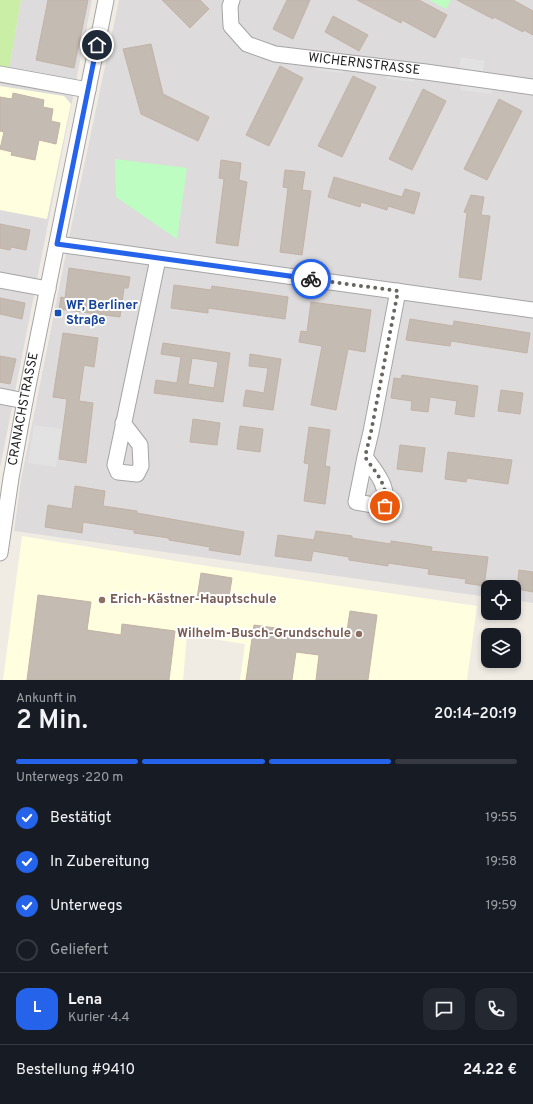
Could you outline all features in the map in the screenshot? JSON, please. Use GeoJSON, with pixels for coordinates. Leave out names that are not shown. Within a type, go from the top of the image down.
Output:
{"type":"FeatureCollection","features":[{"type":"Feature","properties":{"kind":"street","name":"CRANACHSTRASSE"},"geometry":{"type":"LineString","coordinates":[[0,554],[11,478],[25,401],[106,0]]}},
{"type":"Feature","properties":{"kind":"street","name":"WICHERNSTRASSE"},"geometry":{"type":"LineString","coordinates":[[232,0],[230,6],[230,26],[247,44],[275,54],[434,73],[533,87]]}},
{"type":"Feature","properties":{"kind":"street"},"geometry":{"type":"LineString","coordinates":[[0,74],[88,90]]}},
{"type":"Feature","properties":{"kind":"street"},"geometry":{"type":"LineString","coordinates":[[57,244],[533,310]]}},
{"type":"Feature","properties":{"kind":"street"},"geometry":{"type":"LineString","coordinates":[[123,423],[158,259]]}},
{"type":"Feature","properties":{"kind":"street"},"geometry":{"type":"LineString","coordinates":[[0,280],[48,289]]}},
{"type":"Feature","properties":{"kind":"street"},"geometry":{"type":"LineString","coordinates":[[365,457],[398,291]]}},
{"type":"Feature","properties":{"kind":"street"},"geometry":{"type":"LineString","coordinates":[[0,396],[25,401]]}},
{"type":"Feature","properties":{"kind":"shaded area"},"geometry":{"type":"Polygon","coordinates":[[[21,0],[92,0],[0,468],[0,74],[8,75],[21,0]]]}},
{"type":"Feature","properties":{"kind":"shaded area"},"geometry":{"type":"Polygon","coordinates":[[[119,0],[533,0],[533,603],[521,601],[521,580],[481,580],[481,596],[14,531],[21,480],[72,223],[119,0]]]}},
{"type":"Feature","properties":{"kind":"shaded area"},"geometry":{"type":"Polygon","coordinates":[[[461,57],[485,61],[483,72],[459,69],[461,57]]]}},
{"type":"Feature","properties":{"kind":"shaded area"},"geometry":{"type":"Polygon","coordinates":[[[318,61],[347,65],[343,73],[316,70],[318,61]]]}},
{"type":"Feature","properties":{"kind":"shaded area"},"geometry":{"type":"Polygon","coordinates":[[[391,71],[418,73],[414,82],[386,79],[391,71]]]}},
{"type":"Feature","properties":{"kind":"shaded area"},"geometry":{"type":"Polygon","coordinates":[[[464,80],[495,84],[491,94],[460,90],[464,80]]]}},
{"type":"Feature","properties":{"kind":"shaded area"},"geometry":{"type":"Polygon","coordinates":[[[0,86],[64,96],[71,104],[47,219],[0,210],[0,86]]]}},
{"type":"Feature","properties":{"kind":"shaded area"},"geometry":{"type":"Polygon","coordinates":[[[34,425],[62,429],[56,467],[28,463],[34,425]]]}},
{"type":"Feature","properties":{"kind":"shaded area"},"geometry":{"type":"Polygon","coordinates":[[[22,536],[194,564],[477,606],[467,680],[240,680],[245,644],[187,635],[183,680],[3,680],[22,536]]]}},
{"type":"Feature","properties":{"kind":"green space"},"geometry":{"type":"Polygon","coordinates":[[[0,0],[21,0],[8,75],[0,74],[0,0]]]}},
{"type":"Feature","properties":{"kind":"green space"},"geometry":{"type":"Polygon","coordinates":[[[429,0],[451,0],[446,9],[429,0]]]}},
{"type":"Feature","properties":{"kind":"green space"},"geometry":{"type":"Polygon","coordinates":[[[115,159],[187,168],[177,239],[116,197],[115,159]]]}},
{"type":"Feature","properties":{"kind":"building"},"geometry":{"type":"Polygon","coordinates":[[[48,0],[88,0],[74,68],[36,60],[48,0]]]}},
{"type":"Feature","properties":{"kind":"building"},"geometry":{"type":"Polygon","coordinates":[[[162,0],[200,0],[209,9],[190,28],[162,0]]]}},
{"type":"Feature","properties":{"kind":"building"},"geometry":{"type":"Polygon","coordinates":[[[287,0],[310,0],[293,39],[273,29],[287,0]]]}},
{"type":"Feature","properties":{"kind":"building"},"geometry":{"type":"Polygon","coordinates":[[[357,0],[419,0],[447,15],[435,38],[402,20],[401,23],[357,0]]]}},
{"type":"Feature","properties":{"kind":"building"},"geometry":{"type":"Polygon","coordinates":[[[457,0],[513,0],[533,11],[533,35],[524,30],[523,32],[494,17],[493,19],[457,0]]]}},
{"type":"Feature","properties":{"kind":"building"},"geometry":{"type":"Polygon","coordinates":[[[333,16],[368,35],[359,51],[325,32],[333,16]]]}},
{"type":"Feature","properties":{"kind":"building"},"geometry":{"type":"Polygon","coordinates":[[[151,44],[163,94],[209,117],[198,141],[141,114],[123,49],[151,44]]]}},
{"type":"Feature","properties":{"kind":"building"},"geometry":{"type":"Polygon","coordinates":[[[280,66],[303,78],[269,146],[246,135],[280,66]]]}},
{"type":"Feature","properties":{"kind":"building"},"geometry":{"type":"Polygon","coordinates":[[[353,76],[376,87],[342,157],[318,146],[353,76]]]}},
{"type":"Feature","properties":{"kind":"building"},"geometry":{"type":"Polygon","coordinates":[[[423,89],[446,101],[412,170],[389,159],[423,89]]]}},
{"type":"Feature","properties":{"kind":"building"},"geometry":{"type":"Polygon","coordinates":[[[13,93],[44,100],[43,107],[53,109],[51,121],[60,123],[56,144],[39,140],[35,160],[11,155],[12,152],[0,149],[4,132],[0,131],[0,97],[12,99],[13,93]]]}},
{"type":"Feature","properties":{"kind":"building"},"geometry":{"type":"Polygon","coordinates":[[[499,99],[522,111],[487,180],[464,169],[499,99]]]}},
{"type":"Feature","properties":{"kind":"building"},"geometry":{"type":"Polygon","coordinates":[[[221,160],[241,163],[239,180],[247,182],[238,246],[216,243],[224,179],[219,178],[221,160]]]}},
{"type":"Feature","properties":{"kind":"building"},"geometry":{"type":"Polygon","coordinates":[[[285,170],[305,172],[302,190],[311,191],[302,255],[280,252],[288,188],[283,187],[285,170]]]}},
{"type":"Feature","properties":{"kind":"building"},"geometry":{"type":"Polygon","coordinates":[[[334,177],[402,197],[405,189],[420,193],[414,214],[388,206],[387,210],[361,202],[360,207],[328,197],[334,177]]]}},
{"type":"Feature","properties":{"kind":"building"},"geometry":{"type":"Polygon","coordinates":[[[471,195],[484,197],[481,215],[490,216],[481,280],[459,277],[467,213],[464,212],[471,195]]]}},
{"type":"Feature","properties":{"kind":"building"},"geometry":{"type":"Polygon","coordinates":[[[0,224],[30,230],[26,250],[11,247],[10,250],[0,248],[0,224]]]}},
{"type":"Feature","properties":{"kind":"building"},"geometry":{"type":"Polygon","coordinates":[[[69,268],[130,277],[128,288],[124,288],[120,317],[59,309],[61,297],[65,298],[69,268]]]}},
{"type":"Feature","properties":{"kind":"building"},"geometry":{"type":"Polygon","coordinates":[[[174,285],[211,290],[212,286],[288,297],[285,319],[208,308],[208,313],[171,308],[174,285]]]}},
{"type":"Feature","properties":{"kind":"building"},"geometry":{"type":"Polygon","coordinates":[[[0,298],[25,303],[22,319],[0,314],[0,298]]]}},
{"type":"Feature","properties":{"kind":"building"},"geometry":{"type":"Polygon","coordinates":[[[311,302],[371,310],[365,352],[348,349],[336,410],[311,405],[322,346],[299,342],[301,331],[307,332],[311,302]]]}},
{"type":"Feature","properties":{"kind":"building"},"geometry":{"type":"Polygon","coordinates":[[[410,319],[453,326],[454,321],[530,333],[527,353],[451,341],[450,346],[406,340],[410,319]]]}},
{"type":"Feature","properties":{"kind":"building"},"geometry":{"type":"Polygon","coordinates":[[[63,333],[98,338],[94,367],[84,365],[79,401],[93,403],[86,463],[59,459],[67,399],[53,397],[63,333]]]}},
{"type":"Feature","properties":{"kind":"building"},"geometry":{"type":"Polygon","coordinates":[[[163,343],[230,353],[223,402],[154,393],[156,380],[177,383],[181,357],[161,354],[163,343]],[[192,358],[188,384],[214,388],[218,362],[192,358]]]}},
{"type":"Feature","properties":{"kind":"building"},"geometry":{"type":"Polygon","coordinates":[[[250,354],[281,359],[273,410],[243,406],[246,390],[264,393],[268,368],[249,366],[250,354]]]}},
{"type":"Feature","properties":{"kind":"building"},"geometry":{"type":"Polygon","coordinates":[[[0,356],[16,359],[10,384],[0,382],[0,356]]]}},
{"type":"Feature","properties":{"kind":"building"},"geometry":{"type":"Polygon","coordinates":[[[402,375],[478,386],[474,417],[455,414],[457,401],[430,397],[428,412],[411,410],[412,401],[391,398],[394,378],[401,379],[402,375]]]}},
{"type":"Feature","properties":{"kind":"building"},"geometry":{"type":"Polygon","coordinates":[[[501,390],[523,393],[520,414],[498,411],[501,390]]]}},
{"type":"Feature","properties":{"kind":"building"},"geometry":{"type":"Polygon","coordinates":[[[193,419],[220,423],[217,445],[190,442],[193,419]]]}},
{"type":"Feature","properties":{"kind":"building"},"geometry":{"type":"Polygon","coordinates":[[[240,426],[263,429],[260,452],[237,449],[240,426]]]}},
{"type":"Feature","properties":{"kind":"building"},"geometry":{"type":"Polygon","coordinates":[[[309,427],[330,430],[325,466],[330,467],[325,504],[304,501],[309,464],[304,463],[309,427]]]}},
{"type":"Feature","properties":{"kind":"building"},"geometry":{"type":"Polygon","coordinates":[[[400,445],[425,448],[422,472],[397,469],[400,445]]]}},
{"type":"Feature","properties":{"kind":"building"},"geometry":{"type":"Polygon","coordinates":[[[448,452],[512,460],[508,484],[467,478],[466,482],[445,479],[448,452]]]}},
{"type":"Feature","properties":{"kind":"building"},"geometry":{"type":"Polygon","coordinates":[[[75,486],[105,491],[103,506],[137,511],[137,513],[244,532],[240,555],[209,550],[210,547],[169,540],[169,538],[134,533],[134,530],[83,522],[82,533],[45,527],[48,505],[72,509],[75,486]]]}},
{"type":"Feature","properties":{"kind":"building"},"geometry":{"type":"Polygon","coordinates":[[[316,531],[352,536],[352,538],[391,544],[391,541],[432,547],[431,551],[488,557],[485,580],[481,580],[481,586],[465,583],[466,579],[428,574],[429,569],[388,563],[388,566],[349,560],[349,557],[313,551],[311,561],[275,556],[278,535],[314,540],[316,531]]]}},
{"type":"Feature","properties":{"kind":"building"},"geometry":{"type":"Polygon","coordinates":[[[519,570],[533,572],[533,592],[521,590],[521,580],[518,580],[519,570]]]}},
{"type":"Feature","properties":{"kind":"building"},"geometry":{"type":"Polygon","coordinates":[[[201,573],[232,578],[228,603],[197,598],[201,573]]]}},
{"type":"Feature","properties":{"kind":"building"},"geometry":{"type":"Polygon","coordinates":[[[38,595],[91,602],[87,630],[121,635],[122,624],[175,631],[169,680],[27,680],[38,595]]]}},
{"type":"Feature","properties":{"kind":"building"},"geometry":{"type":"Polygon","coordinates":[[[350,611],[377,615],[368,680],[316,680],[319,655],[296,652],[292,680],[246,680],[254,625],[346,638],[350,611]]]}},
{"type":"Feature","properties":{"kind":"way so far"},"geometry":{"type":"LineString","coordinates":[[311,279],[398,291],[365,457],[382,481],[387,498],[385,506]]}},
{"type":"Feature","properties":{"kind":"place","name":"WF, Berliner Straße"},"geometry":{"type":"Point","coordinates":[58,313]}},
{"type":"Feature","properties":{"kind":"place","name":"Erich-Kästner-Hauptschule"},"geometry":{"type":"Point","coordinates":[102,600]}},
{"type":"Feature","properties":{"kind":"place","name":"Wilhelm-Busch-Grundschule"},"geometry":{"type":"Point","coordinates":[359,634]}},
{"type":"Feature","properties":{"kind":"route"},"geometry":{"type":"LineString","coordinates":[[97,45],[57,244],[311,279]]}}]}
